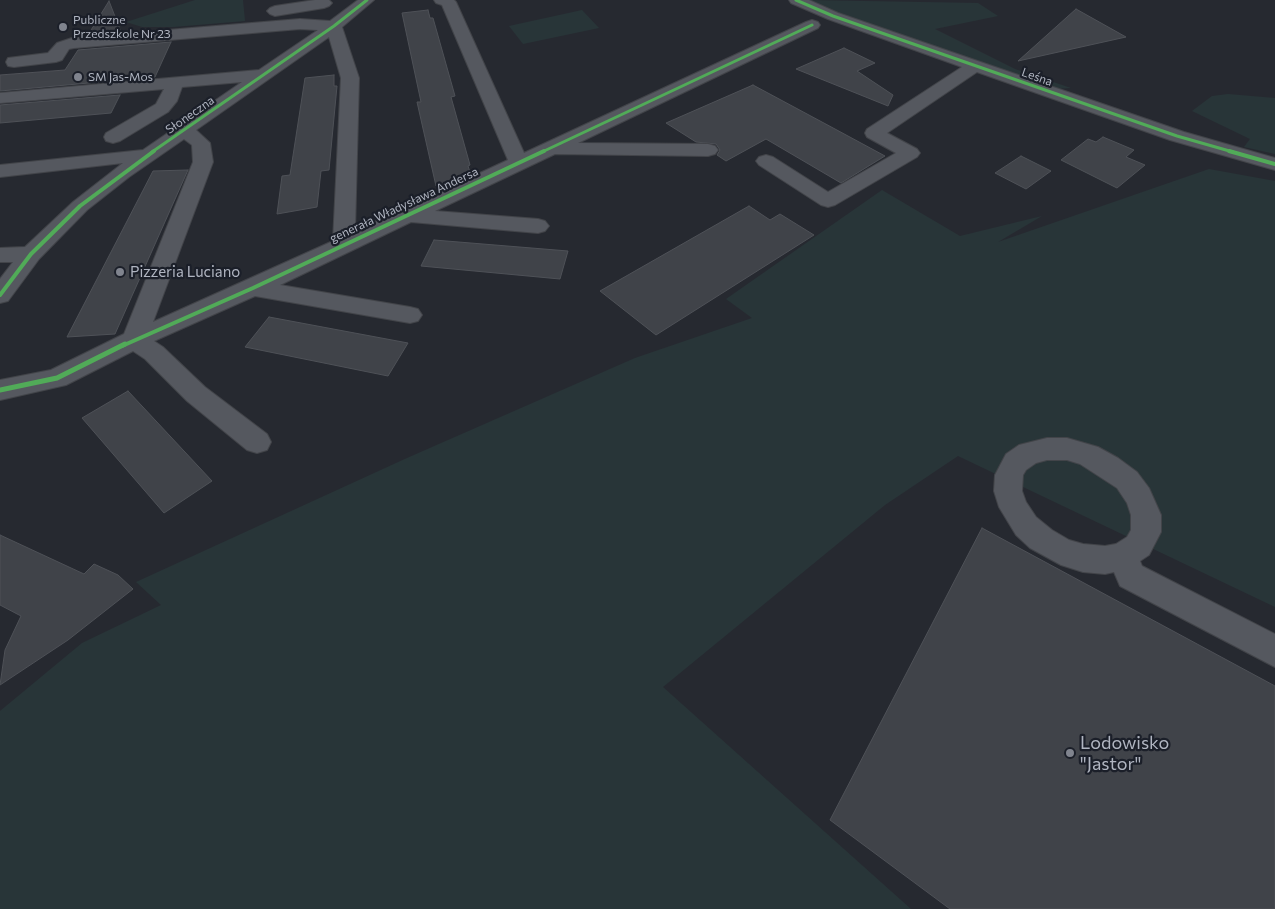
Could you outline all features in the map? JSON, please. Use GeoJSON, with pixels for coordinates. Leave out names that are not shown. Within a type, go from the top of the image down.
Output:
{"type":"FeatureCollection","features":[{"type":"Feature","properties":{"kind":"street","name":"Słoneczna"},"geometry":{"type":"LineString","coordinates":[[0,295],[31,254],[80,206],[150,154],[334,26],[367,0]]}},
{"type":"Feature","properties":{"kind":"street"},"geometry":{"type":"LineString","coordinates":[[441,0],[448,2],[518,162]]}},
{"type":"Feature","properties":{"kind":"street","name":"Leśna"},"geometry":{"type":"LineString","coordinates":[[796,0],[833,16],[1177,136],[1275,164]]}},
{"type":"Feature","properties":{"kind":"street"},"geometry":{"type":"LineString","coordinates":[[268,27],[266,16],[269,12],[324,3]]}},
{"type":"Feature","properties":{"kind":"street"},"geometry":{"type":"LineString","coordinates":[[14,62],[50,58],[56,56],[63,46],[72,43],[300,24],[334,26]]}},
{"type":"Feature","properties":{"kind":"street","name":"generała Władysława Andersa"},"geometry":{"type":"LineString","coordinates":[[0,390],[58,378],[134,340],[253,288],[812,25]]}},
{"type":"Feature","properties":{"kind":"street","name":"generała Władysława Andersa"},"geometry":{"type":"LineString","coordinates":[[334,26],[350,78],[344,245]]}},
{"type":"Feature","properties":{"kind":"street"},"geometry":{"type":"LineString","coordinates":[[766,161],[828,201],[910,153],[874,133],[975,66]]}},
{"type":"Feature","properties":{"kind":"street"},"geometry":{"type":"LineString","coordinates":[[0,98],[263,75]]}},
{"type":"Feature","properties":{"kind":"street"},"geometry":{"type":"LineString","coordinates":[[113,137],[162,108],[168,101],[175,82]]}},
{"type":"Feature","properties":{"kind":"street"},"geometry":{"type":"LineString","coordinates":[[185,130],[201,143],[203,162],[134,340],[154,353],[196,394],[257,442]]}},
{"type":"Feature","properties":{"kind":"street","name":"generała Władysława Andersa"},"geometry":{"type":"LineString","coordinates":[[548,148],[708,150]]}},
{"type":"Feature","properties":{"kind":"street"},"geometry":{"type":"LineString","coordinates":[[0,171],[150,154]]}},
{"type":"Feature","properties":{"kind":"street","name":"generała Władysława Andersa"},"geometry":{"type":"LineString","coordinates":[[407,215],[538,226]]}},
{"type":"Feature","properties":{"kind":"street"},"geometry":{"type":"LineString","coordinates":[[0,255],[31,254]]}},
{"type":"Feature","properties":{"kind":"street"},"geometry":{"type":"LineString","coordinates":[[253,288],[410,315]]}},
{"type":"Feature","properties":{"kind":"street"},"geometry":{"type":"LineString","coordinates":[[1046,448],[1067,449],[1088,455],[1108,466],[1126,480],[1139,497],[1146,515],[1146,532],[1138,546],[1123,556],[1105,560],[1083,558],[1061,551],[1036,535],[1026,526],[1013,507],[1008,491],[1009,475],[1016,462],[1029,453],[1046,448]]}},
{"type":"Feature","properties":{"kind":"street"},"geometry":{"type":"LineString","coordinates":[[1123,556],[1131,576],[1275,650]]}},
{"type":"Feature","properties":{"kind":"shaded area"},"geometry":{"type":"Polygon","coordinates":[[[195,0],[243,0],[245,21],[173,27],[142,27],[126,22],[195,0]]]}},
{"type":"Feature","properties":{"kind":"shaded area"},"geometry":{"type":"Polygon","coordinates":[[[808,0],[978,3],[998,16],[935,29],[1015,69],[1071,88],[1054,89],[844,17],[808,0]]]}},
{"type":"Feature","properties":{"kind":"shaded area"},"geometry":{"type":"Polygon","coordinates":[[[582,10],[599,28],[523,44],[509,26],[582,10]]]}},
{"type":"Feature","properties":{"kind":"shaded area"},"geometry":{"type":"Polygon","coordinates":[[[1228,94],[1275,98],[1275,154],[1244,147],[1250,139],[1192,111],[1212,96],[1228,94]]]}},
{"type":"Feature","properties":{"kind":"shaded area"},"geometry":{"type":"Polygon","coordinates":[[[1209,169],[1275,181],[1275,607],[958,456],[885,505],[663,687],[911,909],[0,909],[0,711],[82,643],[161,605],[136,582],[407,458],[635,358],[752,318],[726,299],[882,190],[960,236],[1042,216],[998,242],[1209,169]]]}},
{"type":"Feature","properties":{"kind":"building"},"geometry":{"type":"Polygon","coordinates":[[[109,1],[121,32],[88,35],[109,1]]]}},
{"type":"Feature","properties":{"kind":"building"},"geometry":{"type":"Polygon","coordinates":[[[1076,9],[1126,37],[1018,61],[1076,9]]]}},
{"type":"Feature","properties":{"kind":"building"},"geometry":{"type":"Polygon","coordinates":[[[428,10],[430,18],[433,18],[455,96],[451,97],[470,165],[468,166],[471,175],[455,183],[436,186],[417,102],[421,102],[402,13],[428,10]]]}},
{"type":"Feature","properties":{"kind":"building"},"geometry":{"type":"Polygon","coordinates":[[[171,42],[155,77],[0,91],[0,75],[65,70],[78,50],[171,42]]]}},
{"type":"Feature","properties":{"kind":"building"},"geometry":{"type":"Polygon","coordinates":[[[844,48],[875,63],[857,71],[893,95],[888,106],[796,69],[844,48]]]}},
{"type":"Feature","properties":{"kind":"building"},"geometry":{"type":"Polygon","coordinates":[[[334,75],[334,86],[337,86],[329,170],[321,171],[317,207],[277,214],[282,176],[290,175],[305,78],[334,75]]]}},
{"type":"Feature","properties":{"kind":"building"},"geometry":{"type":"Polygon","coordinates":[[[753,85],[885,156],[841,183],[766,139],[726,161],[717,155],[720,150],[716,144],[696,142],[666,123],[753,85]]]}},
{"type":"Feature","properties":{"kind":"building"},"geometry":{"type":"Polygon","coordinates":[[[120,95],[111,113],[0,123],[0,105],[120,95]]]}},
{"type":"Feature","properties":{"kind":"building"},"geometry":{"type":"Polygon","coordinates":[[[1103,137],[1134,150],[1126,157],[1145,165],[1117,188],[1061,160],[1088,139],[1096,142],[1103,137]]]}},
{"type":"Feature","properties":{"kind":"building"},"geometry":{"type":"Polygon","coordinates":[[[1021,156],[1051,171],[1026,189],[995,173],[1021,156]]]}},
{"type":"Feature","properties":{"kind":"building"},"geometry":{"type":"Polygon","coordinates":[[[188,170],[115,334],[67,337],[153,171],[188,170]]]}},
{"type":"Feature","properties":{"kind":"building"},"geometry":{"type":"Polygon","coordinates":[[[749,206],[770,220],[780,214],[814,235],[656,335],[600,291],[749,206]]]}},
{"type":"Feature","properties":{"kind":"building"},"geometry":{"type":"Polygon","coordinates":[[[434,240],[568,251],[560,279],[421,266],[434,240]]]}},
{"type":"Feature","properties":{"kind":"building"},"geometry":{"type":"Polygon","coordinates":[[[269,317],[408,343],[388,376],[245,347],[269,317]]]}},
{"type":"Feature","properties":{"kind":"building"},"geometry":{"type":"Polygon","coordinates":[[[128,391],[212,481],[164,513],[82,418],[128,391]]]}},
{"type":"Feature","properties":{"kind":"building","name":"Lodowisko \"Jastor\""},"geometry":{"type":"Polygon","coordinates":[[[982,528],[1275,686],[1275,909],[950,909],[830,820],[982,528]]]}},
{"type":"Feature","properties":{"kind":"building"},"geometry":{"type":"Polygon","coordinates":[[[0,535],[84,574],[94,564],[118,575],[133,589],[68,640],[0,685],[5,650],[21,616],[0,605],[0,535]]]}},
{"type":"Feature","properties":{"kind":"cycle path"},"geometry":{"type":"LineString","coordinates":[[0,295],[31,254],[80,206],[122,173],[334,26],[367,0]]}},
{"type":"Feature","properties":{"kind":"cycle path"},"geometry":{"type":"LineString","coordinates":[[796,0],[833,16],[1177,136],[1275,164]]}},
{"type":"Feature","properties":{"kind":"cycle path"},"geometry":{"type":"LineString","coordinates":[[0,390],[57,378],[134,340],[253,288],[812,25]]}},
{"type":"Feature","properties":{"kind":"place","name":"Publiczne Przedszkole Nr 23"},"geometry":{"type":"Point","coordinates":[63,27]}},
{"type":"Feature","properties":{"kind":"place","name":"SM Jas-Mos"},"geometry":{"type":"Point","coordinates":[78,77]}},
{"type":"Feature","properties":{"kind":"place","name":"Pizzeria Luciano"},"geometry":{"type":"Point","coordinates":[120,272]}},
{"type":"Feature","properties":{"kind":"place","name":"Lodowisko \"Jastor\""},"geometry":{"type":"Point","coordinates":[1070,753]}}]}
